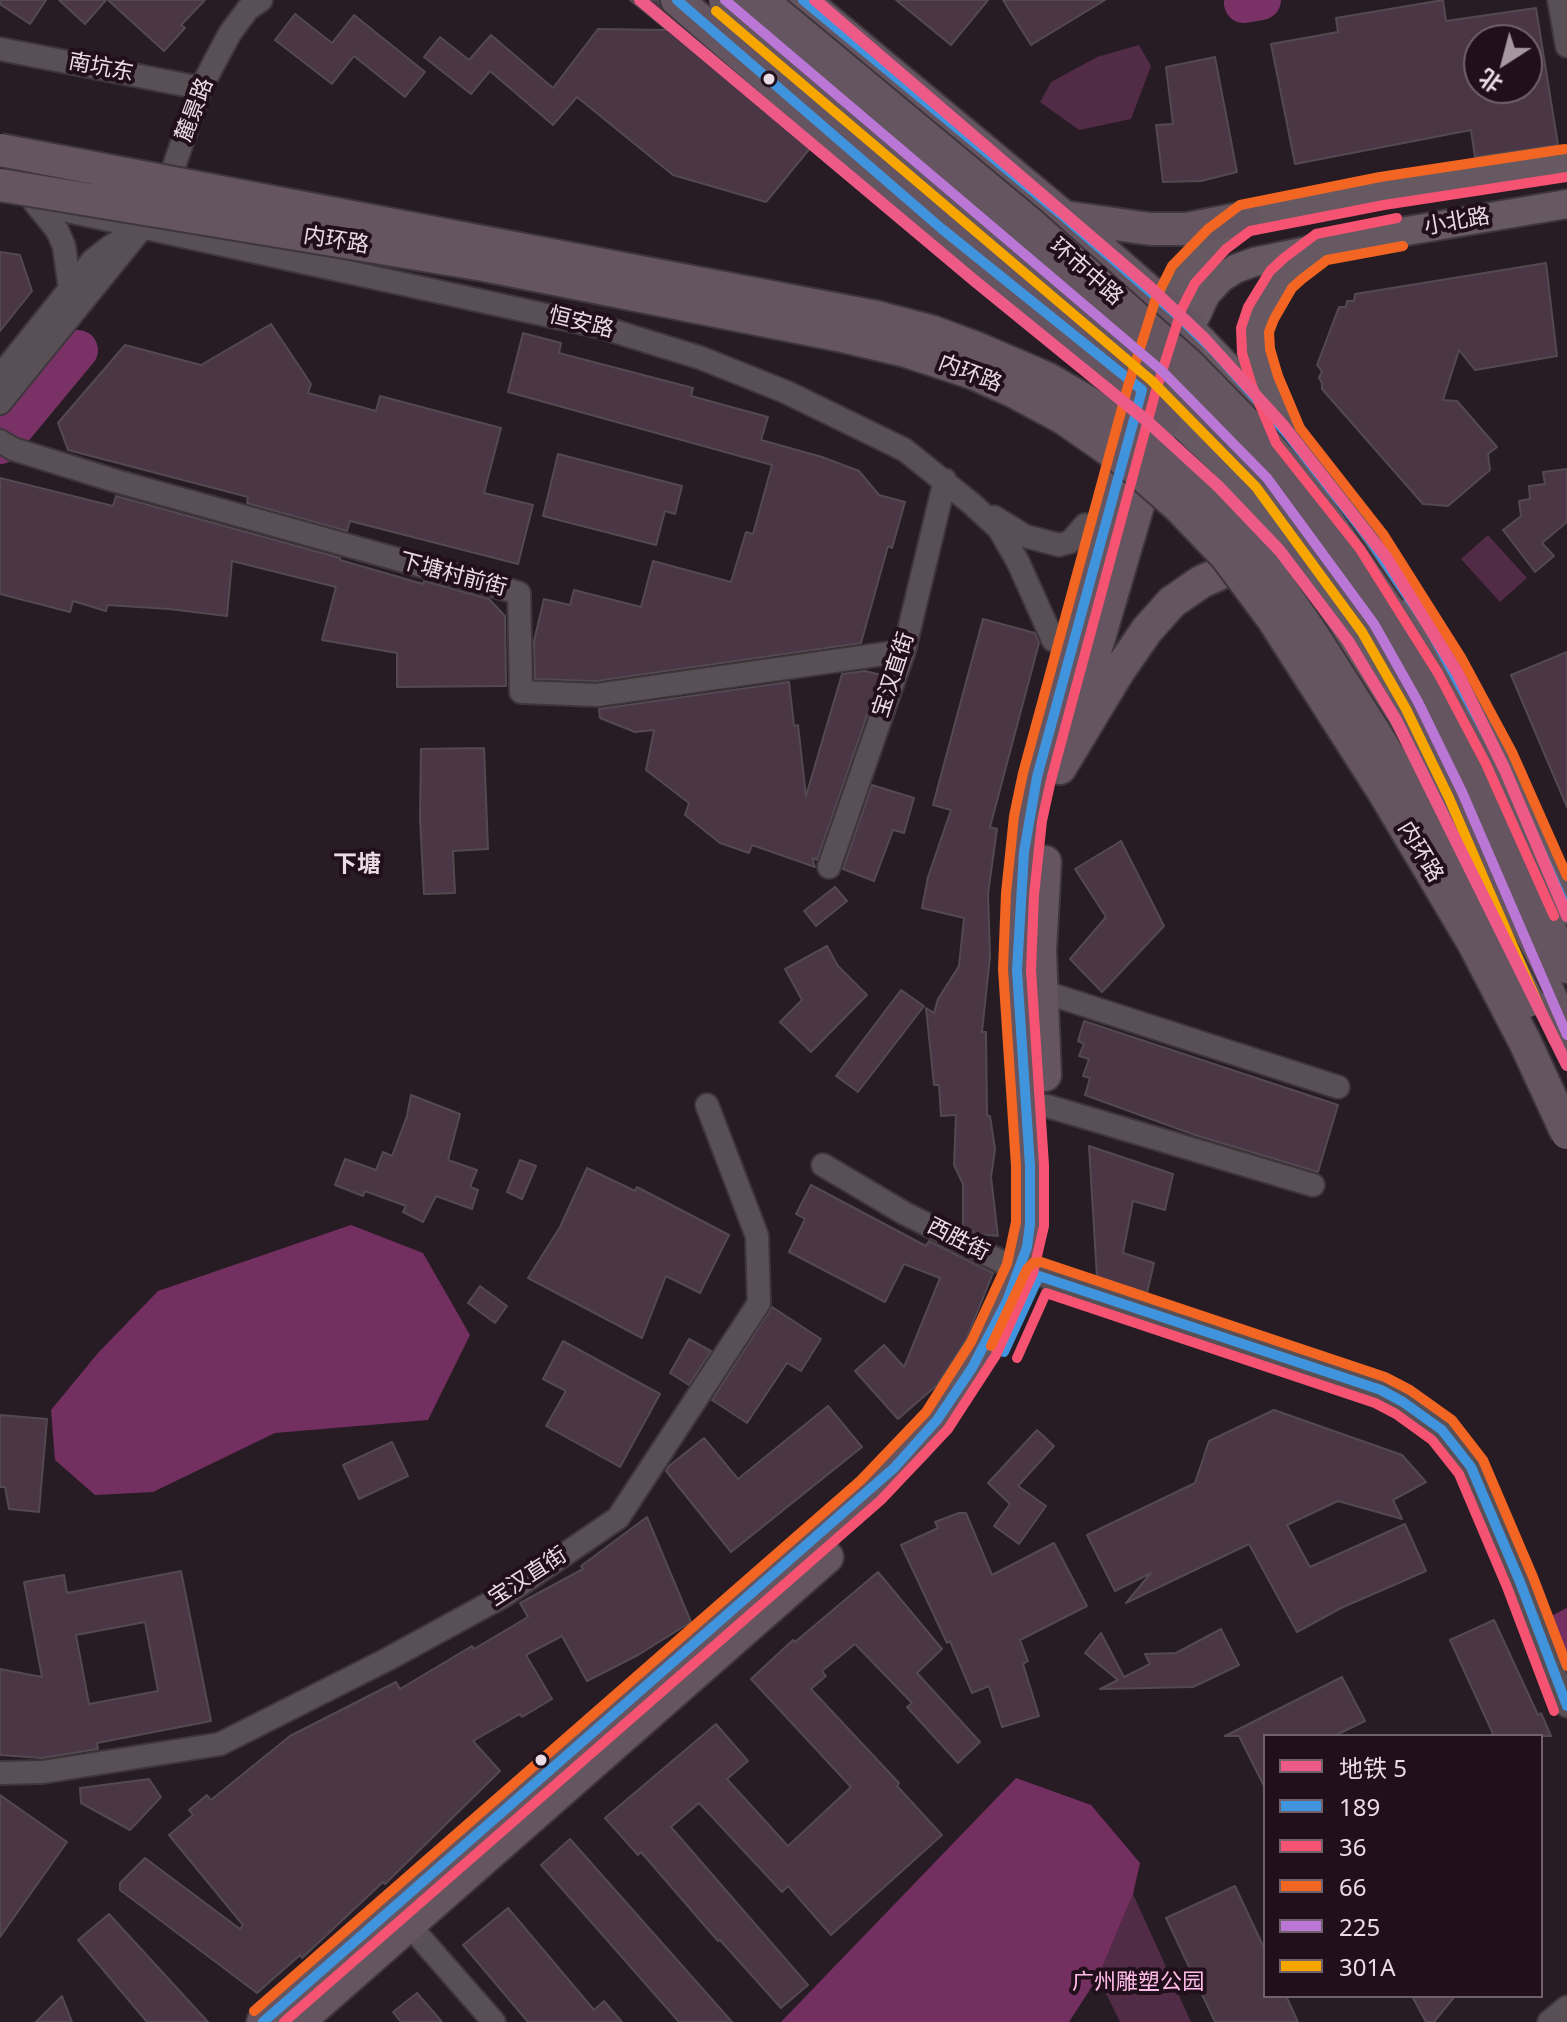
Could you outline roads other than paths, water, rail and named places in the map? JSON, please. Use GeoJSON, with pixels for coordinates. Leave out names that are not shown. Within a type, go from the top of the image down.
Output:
{"type":"FeatureCollection","features":[{"type":"Feature","properties":{"kind":"highway","name":"环市中路"},"geometry":{"type":"LineString","coordinates":[[725,0],[1024,252],[1190,398],[1267,478],[1382,618],[1450,713],[1499,813],[1553,908],[1567,967]]}},
{"type":"Feature","properties":{"kind":"highway"},"geometry":{"type":"LineString","coordinates":[[298,2022],[916,1476],[981,1392],[1014,1333],[1051,1213],[1041,991],[1042,886],[1049,826],[1048,772],[1030,748],[1031,729],[1085,525],[1152,390],[1151,342],[743,0]]}},
{"type":"Feature","properties":{"kind":"highway","name":"环市中路"},"geometry":{"type":"LineString","coordinates":[[761,0],[1027,221],[1190,366],[1307,491],[1382,618],[1567,1035]]}},
{"type":"Feature","properties":{"kind":"highway","name":"环市中路"},"geometry":{"type":"LineString","coordinates":[[803,0],[1064,217],[1179,318]]}},
{"type":"Feature","properties":{"kind":"highway"},"geometry":{"type":"LineString","coordinates":[[679,2],[786,35]]}},
{"type":"Feature","properties":{"kind":"highway"},"geometry":{"type":"LineString","coordinates":[[679,2],[998,275],[1152,390],[1208,390],[1224,396],[1288,435]]}},
{"type":"Feature","properties":{"kind":"highway","name":"内环路"},"geometry":{"type":"LineString","coordinates":[[0,150],[876,317],[976,348],[1048,379],[1086,401],[1139,437],[1203,492],[1270,573],[1367,721],[1477,903],[1567,1083]]}},
{"type":"Feature","properties":{"kind":"highway","name":"内环路"},"geometry":{"type":"LineString","coordinates":[[0,185],[484,265],[838,335],[906,351],[973,373],[1065,419],[1131,465],[1179,507],[1226,556],[1273,619],[1385,794],[1466,930],[1525,1042],[1567,1133]]}},
{"type":"Feature","properties":{"kind":"highway"},"geometry":{"type":"LineString","coordinates":[[0,204],[92,202]]}},
{"type":"Feature","properties":{"kind":"highway"},"geometry":{"type":"LineString","coordinates":[[1064,217],[1150,229],[1186,229],[1244,218]]}},
{"type":"Feature","properties":{"kind":"highway"},"geometry":{"type":"LineString","coordinates":[[998,275],[1082,328],[1101,334],[1151,342],[1178,336],[1179,318]]}},
{"type":"Feature","properties":{"kind":"highway"},"geometry":{"type":"LineString","coordinates":[[263,2022],[894,1468],[937,1420],[1030,1273],[1031,1182],[1019,1004],[1018,928],[1024,852],[1152,390],[1179,318]]}},
{"type":"Feature","properties":{"kind":"highway"},"geometry":{"type":"LineString","coordinates":[[1048,772],[1147,630],[1172,602],[1201,582],[1241,564],[1296,559]]}},
{"type":"Feature","properties":{"kind":"highway"},"geometry":{"type":"LineString","coordinates":[[1553,908],[1567,940]]}},
{"type":"Feature","properties":{"kind":"highway"},"geometry":{"type":"LineString","coordinates":[[1498,923],[1505,972],[1567,1108]]}},
{"type":"Feature","properties":{"kind":"main road","name":"小北路"},"geometry":{"type":"LineString","coordinates":[[1179,318],[1183,275],[1198,257],[1244,218],[1382,191],[1567,163]]}},
{"type":"Feature","properties":{"kind":"main road","name":"小北路"},"geometry":{"type":"LineString","coordinates":[[1179,318],[1221,278],[1235,269],[1321,247],[1567,204]]}},
{"type":"Feature","properties":{"kind":"main road"},"geometry":{"type":"LineString","coordinates":[[1288,435],[1265,381],[1256,351],[1255,330],[1265,305],[1281,279],[1321,247]]}},
{"type":"Feature","properties":{"kind":"main road","name":"环市中路"},"geometry":{"type":"LineString","coordinates":[[1179,318],[1288,435],[1371,541],[1450,666],[1499,758],[1553,908]]}},
{"type":"Feature","properties":{"kind":"main road"},"geometry":{"type":"LineString","coordinates":[[1152,390],[1223,463],[1276,530],[1339,622],[1383,693],[1498,923],[1554,1005]]}},
{"type":"Feature","properties":{"kind":"main road"},"geometry":{"type":"LineString","coordinates":[[1276,530],[1272,503],[1286,486],[1309,483],[1335,492]]}},
{"type":"Feature","properties":{"kind":"street","name":"麓景路"},"geometry":{"type":"LineString","coordinates":[[0,403],[141,229],[172,172],[201,88],[230,33],[248,9],[261,0]]}},
{"type":"Feature","properties":{"kind":"street"},"geometry":{"type":"LineString","coordinates":[[1559,0],[1567,46]]}},
{"type":"Feature","properties":{"kind":"street","name":"南坑东"},"geometry":{"type":"LineString","coordinates":[[0,49],[201,88]]}},
{"type":"Feature","properties":{"kind":"street","name":"恒安路"},"geometry":{"type":"LineString","coordinates":[[0,196],[141,229],[473,297],[650,341],[755,379],[876,433],[945,480],[999,529],[1053,640]]}},
{"type":"Feature","properties":{"kind":"street"},"geometry":{"type":"LineString","coordinates":[[35,203],[57,230],[64,246],[70,289]]}},
{"type":"Feature","properties":{"kind":"street"},"geometry":{"type":"LineString","coordinates":[[0,376],[101,253],[141,229]]}},
{"type":"Feature","properties":{"kind":"street","name":"下塘村前街"},"geometry":{"type":"LineString","coordinates":[[7,445],[116,481],[519,593],[521,692],[597,695],[904,651]]}},
{"type":"Feature","properties":{"kind":"street","name":"宝汉直街"},"geometry":{"type":"LineString","coordinates":[[829,867],[904,651],[945,480]]}},
{"type":"Feature","properties":{"kind":"street"},"geometry":{"type":"LineString","coordinates":[[972,504],[1042,543],[1059,545],[1070,542],[1085,525]]}},
{"type":"Feature","properties":{"kind":"street"},"geometry":{"type":"LineString","coordinates":[[1041,991],[1338,1087]]}},
{"type":"Feature","properties":{"kind":"street","name":"宝汉直街"},"geometry":{"type":"LineString","coordinates":[[0,1773],[43,1772],[220,1744],[388,1659],[505,1595],[618,1518],[759,1303],[757,1236],[707,1105]]}},
{"type":"Feature","properties":{"kind":"street"},"geometry":{"type":"LineString","coordinates":[[1047,1106],[1313,1185]]}},
{"type":"Feature","properties":{"kind":"street","name":"西胜街"},"geometry":{"type":"LineString","coordinates":[[823,1165],[904,1213],[1030,1273],[1381,1390],[1423,1415],[1457,1447],[1477,1480],[1567,1706]]}},
{"type":"Feature","properties":{"kind":"street"},"geometry":{"type":"LineString","coordinates":[[410,1926],[494,2022]]}},
{"type":"Feature","properties":{"kind":"street"},"geometry":{"type":"LineString","coordinates":[[1549,2022],[1567,2007]]}},
{"type":"Feature","properties":{"kind":"waterway"},"geometry":{"type":"LineString","coordinates":[[1244,3],[1261,0]]}},
{"type":"Feature","properties":{"kind":"waterway"},"geometry":{"type":"LineString","coordinates":[[0,444],[78,350]]}},
{"type":"Feature","properties":{"kind":"metro line","name":"5"},"geometry":{"type":"LineString","coordinates":[[640,0],[1147,421],[1218,486],[1280,551],[1348,641],[1396,720],[1567,1065]]}},
{"type":"Feature","properties":{"kind":"metro line","name":"5"},"geometry":{"type":"LineString","coordinates":[[815,0],[1151,288],[1203,337],[1282,424],[1386,557],[1457,672],[1505,770],[1567,916]]}},
{"type":"Feature","properties":{"kind":"district","name":"下塘"},"geometry":{"type":"Point","coordinates":[357,865]}},
{"type":"Feature","properties":{"kind":"park label","name":"广州雕塑公园"},"geometry":{"type":"Point","coordinates":[1138,1983]}}]}
